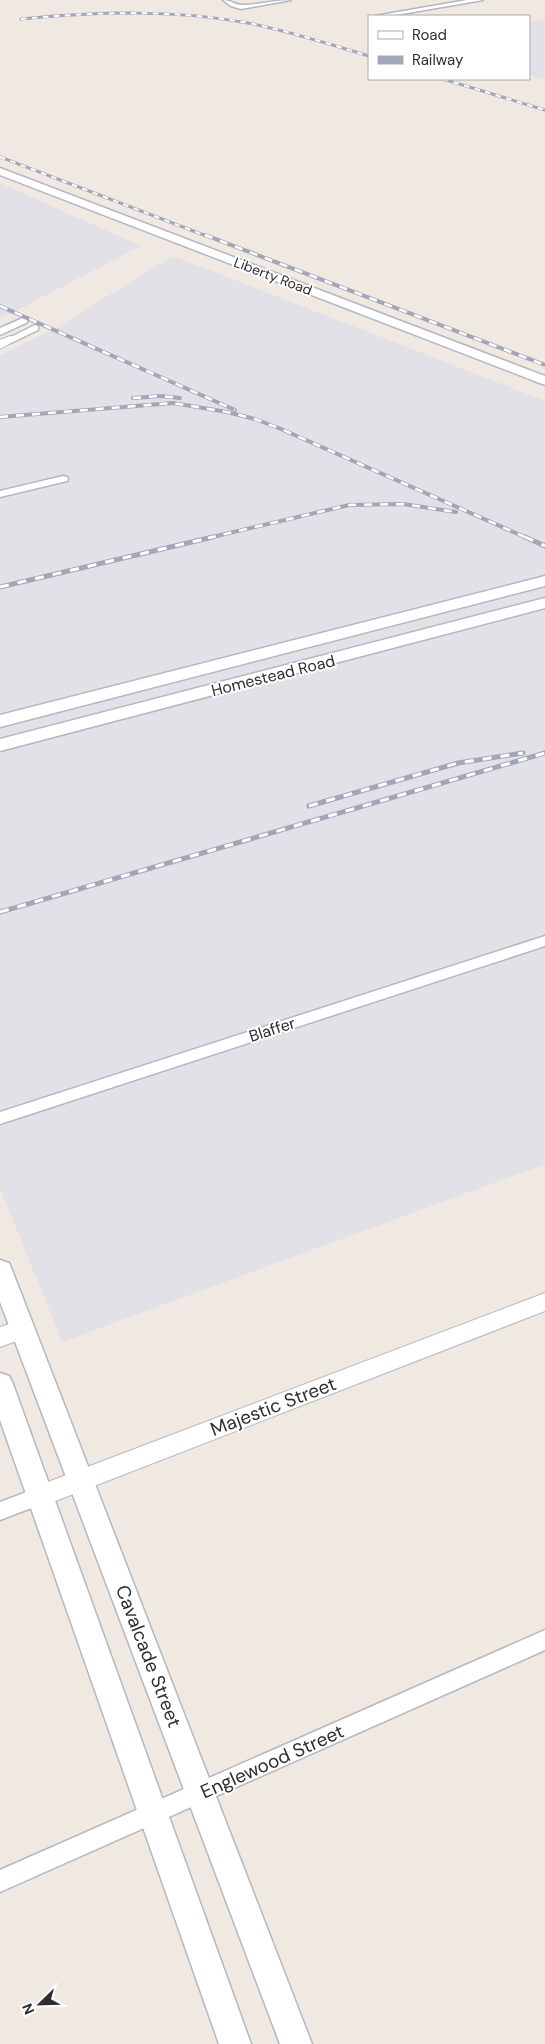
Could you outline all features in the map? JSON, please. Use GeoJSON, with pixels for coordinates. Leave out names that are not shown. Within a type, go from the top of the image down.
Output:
{"type":"FeatureCollection","features":[{"type":"Feature","properties":{"kind":"main road","name":"Liberty Road"},"geometry":{"type":"LineString","coordinates":[[0,171],[545,381]]}},
{"type":"Feature","properties":{"kind":"main road","name":"Homestead Road"},"geometry":{"type":"LineString","coordinates":[[8,719],[545,581]]}},
{"type":"Feature","properties":{"kind":"main road"},"geometry":{"type":"LineString","coordinates":[[491,595],[509,614]]}},
{"type":"Feature","properties":{"kind":"main road","name":"Homestead Road"},"geometry":{"type":"LineString","coordinates":[[0,745],[509,614],[545,603]]}},
{"type":"Feature","properties":{"kind":"main road"},"geometry":{"type":"LineString","coordinates":[[347,632],[361,652]]}},
{"type":"Feature","properties":{"kind":"main road"},"geometry":{"type":"LineString","coordinates":[[138,686],[152,706]]}},
{"type":"Feature","properties":{"kind":"main road"},"geometry":{"type":"LineString","coordinates":[[8,719],[26,738]]}},
{"type":"Feature","properties":{"kind":"main road","name":"Cavalcade Street"},"geometry":{"type":"LineString","coordinates":[[0,1270],[11,1333],[81,1480],[296,2044]]}},
{"type":"Feature","properties":{"kind":"main road"},"geometry":{"type":"LineString","coordinates":[[0,1384],[235,2044]]}},
{"type":"Feature","properties":{"kind":"street"},"geometry":{"type":"LineString","coordinates":[[228,2],[241,7],[288,0]]}},
{"type":"Feature","properties":{"kind":"street"},"geometry":{"type":"LineString","coordinates":[[384,15],[480,0]]}},
{"type":"Feature","properties":{"kind":"street"},"geometry":{"type":"LineString","coordinates":[[0,332],[22,321]]}},
{"type":"Feature","properties":{"kind":"street"},"geometry":{"type":"LineString","coordinates":[[3,341],[35,328]]}},
{"type":"Feature","properties":{"kind":"street"},"geometry":{"type":"LineString","coordinates":[[0,494],[63,479]]}},
{"type":"Feature","properties":{"kind":"street","name":"Blaffer"},"geometry":{"type":"LineString","coordinates":[[0,1118],[545,941]]}},
{"type":"Feature","properties":{"kind":"street","name":"Majestic Street"},"geometry":{"type":"LineString","coordinates":[[0,1511],[545,1302]]}},
{"type":"Feature","properties":{"kind":"street","name":"Englewood Street"},"geometry":{"type":"LineString","coordinates":[[0,1881],[545,1640]]}},
{"type":"Feature","properties":{"kind":"shaded area"},"geometry":{"type":"Polygon","coordinates":[[[545,20],[545,79],[530,75],[530,22],[545,20]]]}},
{"type":"Feature","properties":{"kind":"shaded area"},"geometry":{"type":"Polygon","coordinates":[[[0,183],[141,246],[0,319],[0,183]]]}},
{"type":"Feature","properties":{"kind":"shaded area"},"geometry":{"type":"Polygon","coordinates":[[[173,256],[545,401],[545,1164],[62,1342],[0,1188],[0,355],[54,329],[173,256]]]}},
{"type":"Feature","properties":{"kind":"railway"},"geometry":{"type":"LineString","coordinates":[[21,19],[106,13],[192,15],[263,26],[368,56]]}},
{"type":"Feature","properties":{"kind":"railway"},"geometry":{"type":"LineString","coordinates":[[446,80],[545,110]]}},
{"type":"Feature","properties":{"kind":"railway"},"geometry":{"type":"LineString","coordinates":[[0,157],[209,237]]}},
{"type":"Feature","properties":{"kind":"railway"},"geometry":{"type":"LineString","coordinates":[[205,235],[545,365]]}},
{"type":"Feature","properties":{"kind":"railway"},"geometry":{"type":"LineString","coordinates":[[0,306],[235,410]]}},
{"type":"Feature","properties":{"kind":"railway"},"geometry":{"type":"LineString","coordinates":[[133,398],[161,396],[180,398]]}},
{"type":"Feature","properties":{"kind":"railway"},"geometry":{"type":"LineString","coordinates":[[0,417],[173,403],[227,412],[255,419],[281,429],[527,538]]}},
{"type":"Feature","properties":{"kind":"railway"},"geometry":{"type":"LineString","coordinates":[[208,538],[349,505],[403,504],[456,512]]}},
{"type":"Feature","properties":{"kind":"railway"},"geometry":{"type":"LineString","coordinates":[[0,587],[213,537]]}},
{"type":"Feature","properties":{"kind":"railway"},"geometry":{"type":"LineString","coordinates":[[525,537],[545,546]]}},
{"type":"Feature","properties":{"kind":"railway"},"geometry":{"type":"LineString","coordinates":[[309,806],[458,763],[523,753]]}},
{"type":"Feature","properties":{"kind":"railway"},"geometry":{"type":"LineString","coordinates":[[0,912],[545,753]]}}]}
